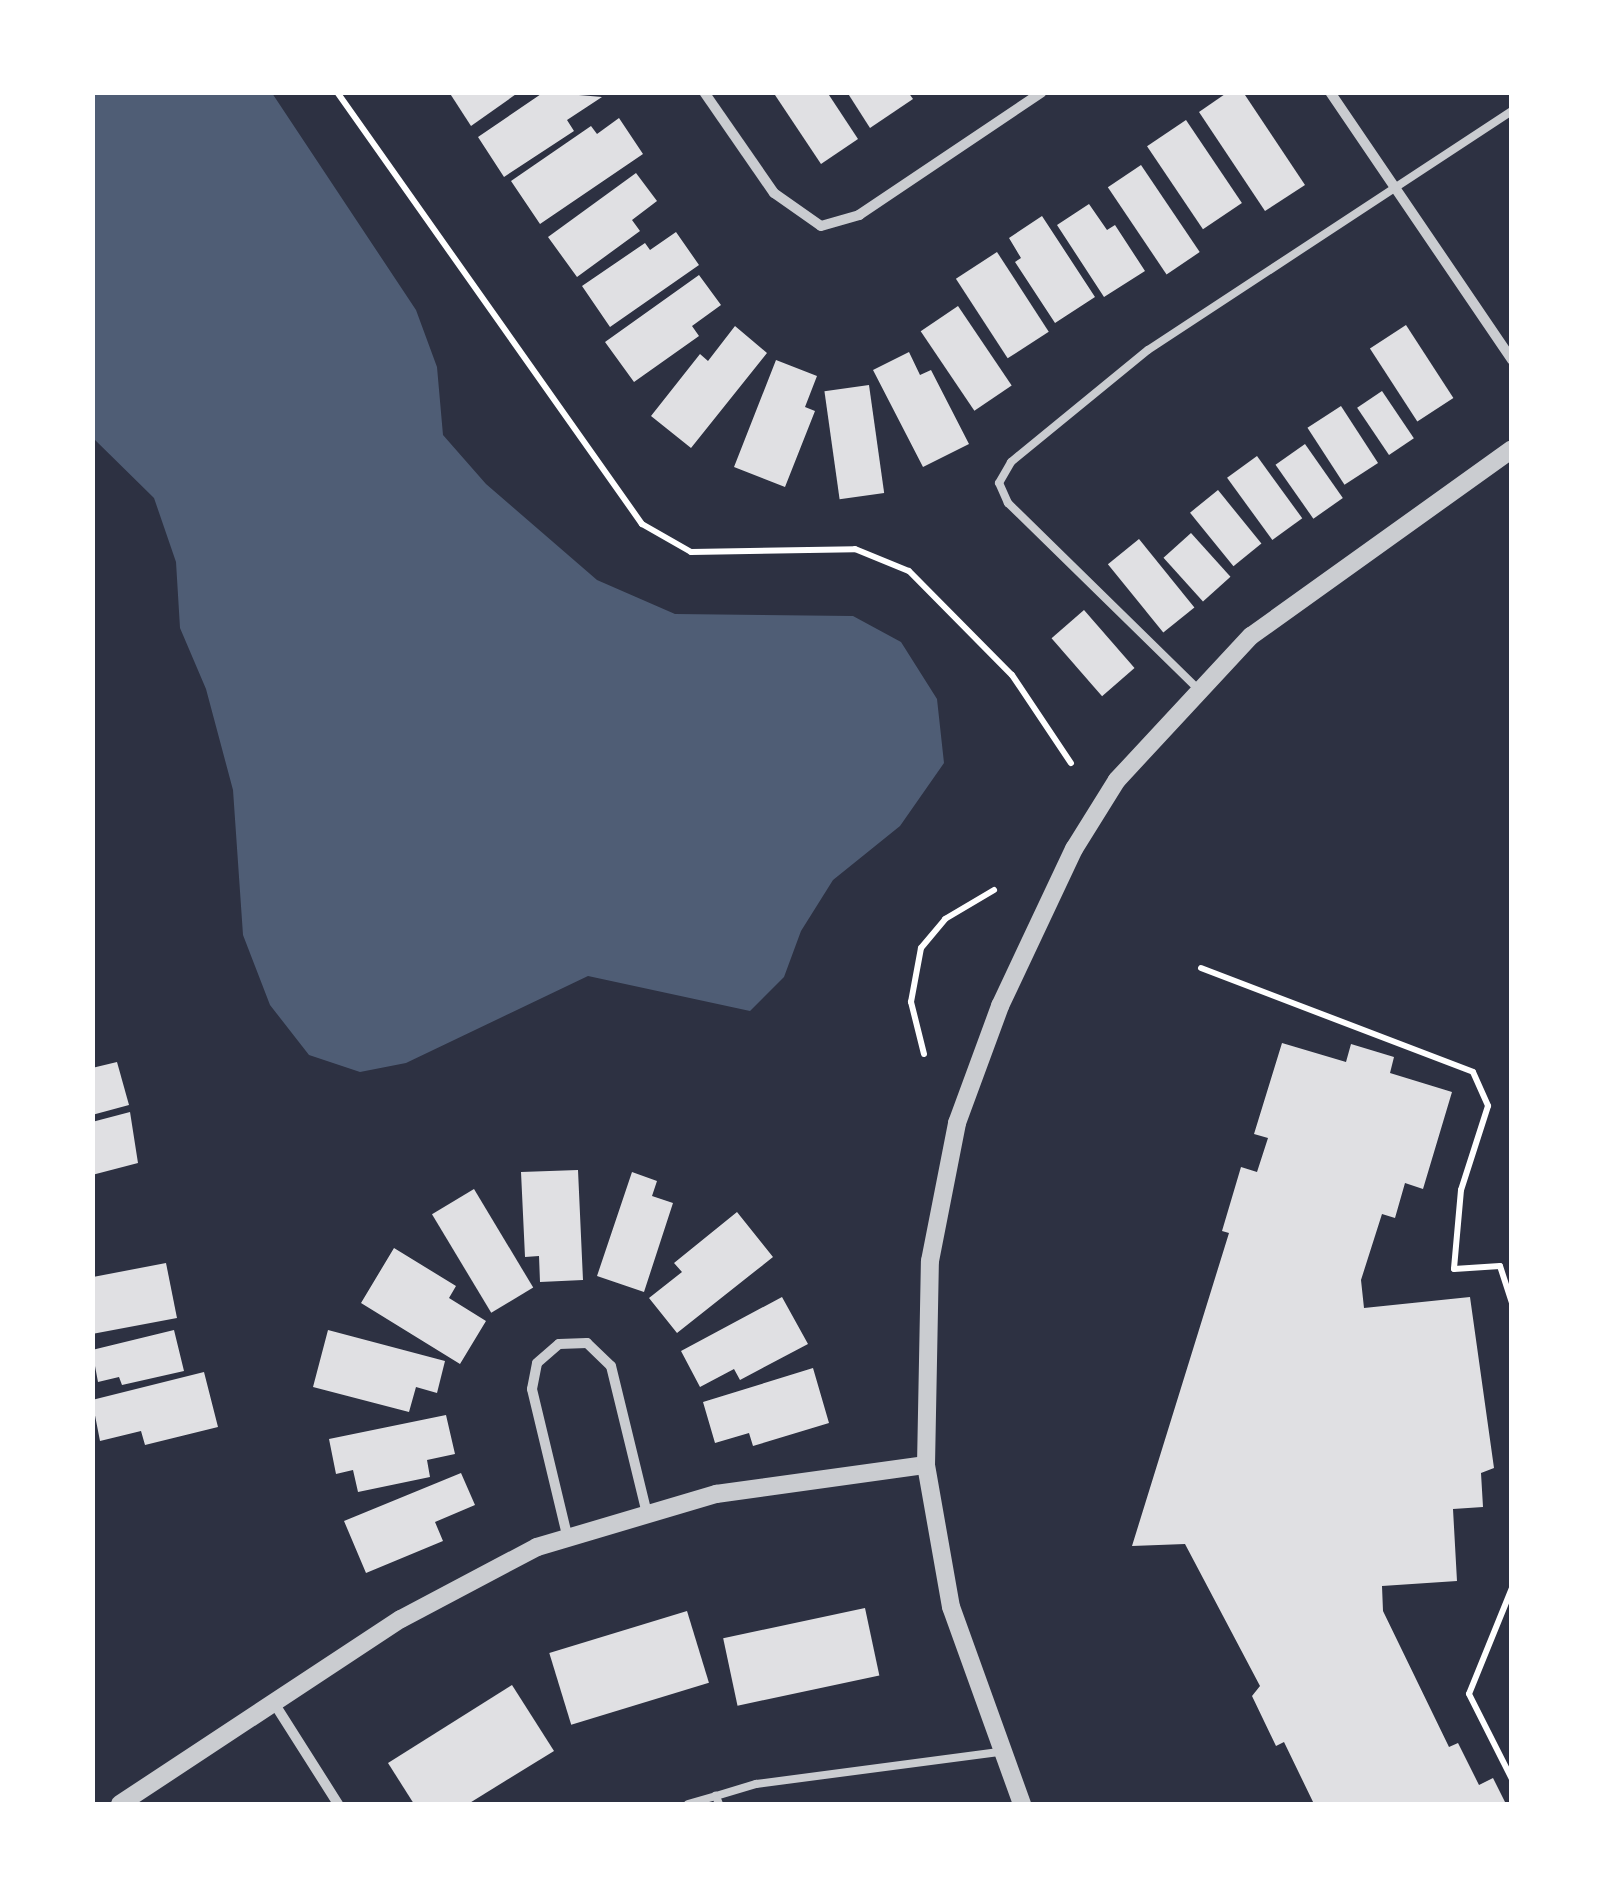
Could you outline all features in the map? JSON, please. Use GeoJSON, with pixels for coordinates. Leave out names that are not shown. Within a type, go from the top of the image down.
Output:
{"type":"FeatureCollection","features":[{"type":"Feature","properties":{"kind":"street"},"geometry":{"type":"LineString","coordinates":[[704,92],[774,193],[821,226],[859,215],[1042,92]]}},
{"type":"Feature","properties":{"kind":"street"},"geometry":{"type":"LineString","coordinates":[[1330,92],[1512,360]]}},
{"type":"Feature","properties":{"kind":"street"},"geometry":{"type":"LineString","coordinates":[[1022,1804],[999,1752],[951,1607],[926,1465],[930,1261],[957,1123],[1000,1006],[1074,849],[1117,780],[1198,689],[1339,568],[1512,449]]}},
{"type":"Feature","properties":{"kind":"street"},"geometry":{"type":"LineString","coordinates":[[568,1536],[532,1389],[537,1363],[559,1344],[587,1343],[611,1366],[646,1510]]}},
{"type":"Feature","properties":{"kind":"street"},"geometry":{"type":"LineString","coordinates":[[120,1804],[448,1591],[568,1536],[646,1510],[926,1465]]}},
{"type":"Feature","properties":{"kind":"street"},"geometry":{"type":"LineString","coordinates":[[274,1703],[338,1804]]}},
{"type":"Feature","properties":{"kind":"lane"},"geometry":{"type":"LineString","coordinates":[[1198,689],[1008,503],[999,483],[1011,462],[1148,350],[1512,111]]}},
{"type":"Feature","properties":{"kind":"lane"},"geometry":{"type":"LineString","coordinates":[[688,1804],[718,1800],[756,1784],[999,1752]]}},
{"type":"Feature","properties":{"kind":"path"},"geometry":{"type":"LineString","coordinates":[[337,92],[642,524],[691,552],[856,549],[909,572],[1012,675],[1071,763]]}},
{"type":"Feature","properties":{"kind":"path"},"geometry":{"type":"LineString","coordinates":[[924,1054],[911,1002],[922,948],[944,919],[994,890]]}},
{"type":"Feature","properties":{"kind":"path"},"geometry":{"type":"LineString","coordinates":[[1201,968],[1473,1072],[1488,1106],[1461,1190],[1454,1269],[1500,1266],[1512,1303]]}},
{"type":"Feature","properties":{"kind":"path"},"geometry":{"type":"LineString","coordinates":[[1512,1588],[1469,1694],[1512,1779]]}},
{"type":"Feature","properties":{"kind":"water"},"geometry":{"type":"Polygon","coordinates":[[[92,93],[272,93],[416,310],[437,367],[443,435],[486,484],[597,580],[675,614],[853,616],[901,642],[937,699],[944,763],[900,826],[833,880],[801,931],[784,977],[750,1011],[588,976],[406,1063],[360,1072],[309,1055],[270,1005],[243,935],[233,790],[206,689],[180,628],[176,562],[154,498],[93,438],[92,93]]]}},
{"type":"Feature","properties":{"kind":"building"},"geometry":{"type":"Polygon","coordinates":[[[449,92],[519,92],[471,126],[449,92]]]}},
{"type":"Feature","properties":{"kind":"building"},"geometry":{"type":"Polygon","coordinates":[[[544,92],[602,97],[567,120],[574,131],[504,177],[478,137],[544,92]]]}},
{"type":"Feature","properties":{"kind":"building"},"geometry":{"type":"Polygon","coordinates":[[[773,92],[827,92],[858,139],[821,164],[773,92]]]}},
{"type":"Feature","properties":{"kind":"building"},"geometry":{"type":"Polygon","coordinates":[[[847,92],[908,92],[913,99],[870,128],[847,92]]]}},
{"type":"Feature","properties":{"kind":"building"},"geometry":{"type":"Polygon","coordinates":[[[1228,92],[1243,92],[1305,185],[1265,211],[1199,112],[1228,92]]]}},
{"type":"Feature","properties":{"kind":"building"},"geometry":{"type":"Polygon","coordinates":[[[619,118],[643,154],[540,224],[511,181],[591,126],[597,134],[619,118]]]}},
{"type":"Feature","properties":{"kind":"building"},"geometry":{"type":"Polygon","coordinates":[[[1186,120],[1242,203],[1203,229],[1147,146],[1186,120]]]}},
{"type":"Feature","properties":{"kind":"building"},"geometry":{"type":"Polygon","coordinates":[[[1141,165],[1200,252],[1167,274],[1108,187],[1141,165]]]}},
{"type":"Feature","properties":{"kind":"building"},"geometry":{"type":"Polygon","coordinates":[[[636,173],[657,201],[632,220],[640,231],[577,277],[548,237],[636,173]]]}},
{"type":"Feature","properties":{"kind":"building"},"geometry":{"type":"Polygon","coordinates":[[[1089,204],[1107,230],[1115,225],[1145,271],[1104,297],[1057,225],[1089,204]]]}},
{"type":"Feature","properties":{"kind":"building"},"geometry":{"type":"Polygon","coordinates":[[[1042,216],[1095,297],[1055,323],[1015,262],[1021,258],[1009,238],[1042,216]]]}},
{"type":"Feature","properties":{"kind":"building"},"geometry":{"type":"Polygon","coordinates":[[[676,232],[699,265],[610,327],[582,286],[645,243],[650,250],[676,232]]]}},
{"type":"Feature","properties":{"kind":"building"},"geometry":{"type":"Polygon","coordinates":[[[997,252],[1049,332],[1008,358],[956,279],[997,252]]]}},
{"type":"Feature","properties":{"kind":"building"},"geometry":{"type":"Polygon","coordinates":[[[699,275],[721,305],[692,326],[699,336],[634,382],[605,342],[699,275]]]}},
{"type":"Feature","properties":{"kind":"building"},"geometry":{"type":"Polygon","coordinates":[[[958,306],[1012,386],[974,411],[921,331],[958,306]]]}},
{"type":"Feature","properties":{"kind":"building"},"geometry":{"type":"Polygon","coordinates":[[[1406,325],[1453,398],[1417,421],[1370,348],[1406,325]]]}},
{"type":"Feature","properties":{"kind":"building"},"geometry":{"type":"Polygon","coordinates":[[[735,326],[767,353],[691,448],[651,416],[700,354],[708,361],[735,326]]]}},
{"type":"Feature","properties":{"kind":"building"},"geometry":{"type":"Polygon","coordinates":[[[909,352],[920,375],[931,370],[969,444],[923,467],[873,370],[909,352]]]}},
{"type":"Feature","properties":{"kind":"building"},"geometry":{"type":"Polygon","coordinates":[[[776,360],[817,376],[805,407],[815,411],[785,487],[734,467],[776,360]]]}},
{"type":"Feature","properties":{"kind":"building"},"geometry":{"type":"Polygon","coordinates":[[[869,385],[884,493],[840,499],[824,391],[869,385]]]}},
{"type":"Feature","properties":{"kind":"building"},"geometry":{"type":"Polygon","coordinates":[[[1382,391],[1414,438],[1389,455],[1357,408],[1382,391]]]}},
{"type":"Feature","properties":{"kind":"building"},"geometry":{"type":"Polygon","coordinates":[[[1341,406],[1378,463],[1344,485],[1307,428],[1341,406]]]}},
{"type":"Feature","properties":{"kind":"building"},"geometry":{"type":"Polygon","coordinates":[[[1305,444],[1343,498],[1313,519],[1276,465],[1305,444]]]}},
{"type":"Feature","properties":{"kind":"building"},"geometry":{"type":"Polygon","coordinates":[[[1257,456],[1302,518],[1272,540],[1227,478],[1257,456]]]}},
{"type":"Feature","properties":{"kind":"building"},"geometry":{"type":"Polygon","coordinates":[[[1218,490],[1261,544],[1233,566],[1190,513],[1218,490]]]}},
{"type":"Feature","properties":{"kind":"building"},"geometry":{"type":"Polygon","coordinates":[[[1191,533],[1230,577],[1203,602],[1164,558],[1191,533]]]}},
{"type":"Feature","properties":{"kind":"building"},"geometry":{"type":"Polygon","coordinates":[[[1139,539],[1194,607],[1163,633],[1108,564],[1139,539]]]}},
{"type":"Feature","properties":{"kind":"building"},"geometry":{"type":"Polygon","coordinates":[[[1084,610],[1135,668],[1102,696],[1052,638],[1084,610]]]}},
{"type":"Feature","properties":{"kind":"building"},"geometry":{"type":"Polygon","coordinates":[[[1282,1043],[1346,1062],[1351,1044],[1394,1057],[1390,1073],[1452,1092],[1423,1189],[1405,1183],[1395,1218],[1382,1214],[1361,1280],[1364,1308],[1470,1297],[1494,1468],[1481,1473],[1483,1507],[1453,1509],[1457,1581],[1382,1586],[1383,1611],[1449,1747],[1458,1743],[1479,1785],[1493,1778],[1506,1804],[1314,1804],[1284,1742],[1276,1746],[1252,1696],[1260,1686],[1185,1544],[1132,1546],[1229,1233],[1222,1231],[1241,1167],[1257,1172],[1268,1138],[1254,1134],[1282,1043]]]}},
{"type":"Feature","properties":{"kind":"building"},"geometry":{"type":"Polygon","coordinates":[[[117,1062],[129,1105],[92,1115],[92,1068],[117,1062]]]}},
{"type":"Feature","properties":{"kind":"building"},"geometry":{"type":"Polygon","coordinates":[[[130,1112],[138,1163],[92,1175],[92,1122],[130,1112]]]}},
{"type":"Feature","properties":{"kind":"building"},"geometry":{"type":"Polygon","coordinates":[[[578,1170],[583,1280],[540,1282],[539,1256],[525,1257],[521,1172],[578,1170]]]}},
{"type":"Feature","properties":{"kind":"building"},"geometry":{"type":"Polygon","coordinates":[[[632,1172],[657,1181],[652,1196],[673,1203],[644,1292],[597,1276],[632,1172]]]}},
{"type":"Feature","properties":{"kind":"building"},"geometry":{"type":"Polygon","coordinates":[[[474,1189],[533,1288],[491,1313],[432,1214],[474,1189]]]}},
{"type":"Feature","properties":{"kind":"building"},"geometry":{"type":"Polygon","coordinates":[[[737,1212],[773,1257],[677,1333],[649,1298],[682,1272],[674,1263],[737,1212]]]}},
{"type":"Feature","properties":{"kind":"building"},"geometry":{"type":"Polygon","coordinates":[[[394,1248],[456,1286],[449,1298],[486,1321],[460,1364],[361,1303],[394,1248]]]}},
{"type":"Feature","properties":{"kind":"building"},"geometry":{"type":"Polygon","coordinates":[[[166,1263],[177,1318],[92,1334],[93,1277],[166,1263]]]}},
{"type":"Feature","properties":{"kind":"building"},"geometry":{"type":"Polygon","coordinates":[[[782,1297],[808,1344],[740,1380],[734,1369],[700,1387],[681,1351],[782,1297]]]}},
{"type":"Feature","properties":{"kind":"building"},"geometry":{"type":"Polygon","coordinates":[[[174,1330],[184,1371],[122,1385],[119,1377],[98,1382],[92,1350],[174,1330]]]}},
{"type":"Feature","properties":{"kind":"building"},"geometry":{"type":"Polygon","coordinates":[[[328,1330],[445,1361],[437,1393],[416,1387],[409,1412],[313,1387],[328,1330]]]}},
{"type":"Feature","properties":{"kind":"building"},"geometry":{"type":"Polygon","coordinates":[[[813,1368],[829,1423],[753,1446],[749,1433],[715,1443],[703,1402],[813,1368]]]}},
{"type":"Feature","properties":{"kind":"building"},"geometry":{"type":"Polygon","coordinates":[[[204,1372],[218,1427],[145,1445],[141,1431],[100,1441],[92,1400],[204,1372]]]}},
{"type":"Feature","properties":{"kind":"building"},"geometry":{"type":"Polygon","coordinates":[[[446,1415],[455,1454],[427,1460],[430,1477],[358,1492],[353,1470],[336,1474],[329,1439],[446,1415]]]}},
{"type":"Feature","properties":{"kind":"building"},"geometry":{"type":"Polygon","coordinates":[[[461,1473],[475,1505],[435,1522],[443,1541],[366,1573],[344,1521],[461,1473]]]}},
{"type":"Feature","properties":{"kind":"building"},"geometry":{"type":"Polygon","coordinates":[[[865,1608],[879,1675],[738,1706],[723,1638],[865,1608]]]}},
{"type":"Feature","properties":{"kind":"building"},"geometry":{"type":"Polygon","coordinates":[[[687,1611],[709,1683],[571,1725],[549,1653],[687,1611]]]}},
{"type":"Feature","properties":{"kind":"building"},"geometry":{"type":"Polygon","coordinates":[[[512,1685],[554,1751],[468,1804],[414,1804],[388,1763],[512,1685]]]}}]}
